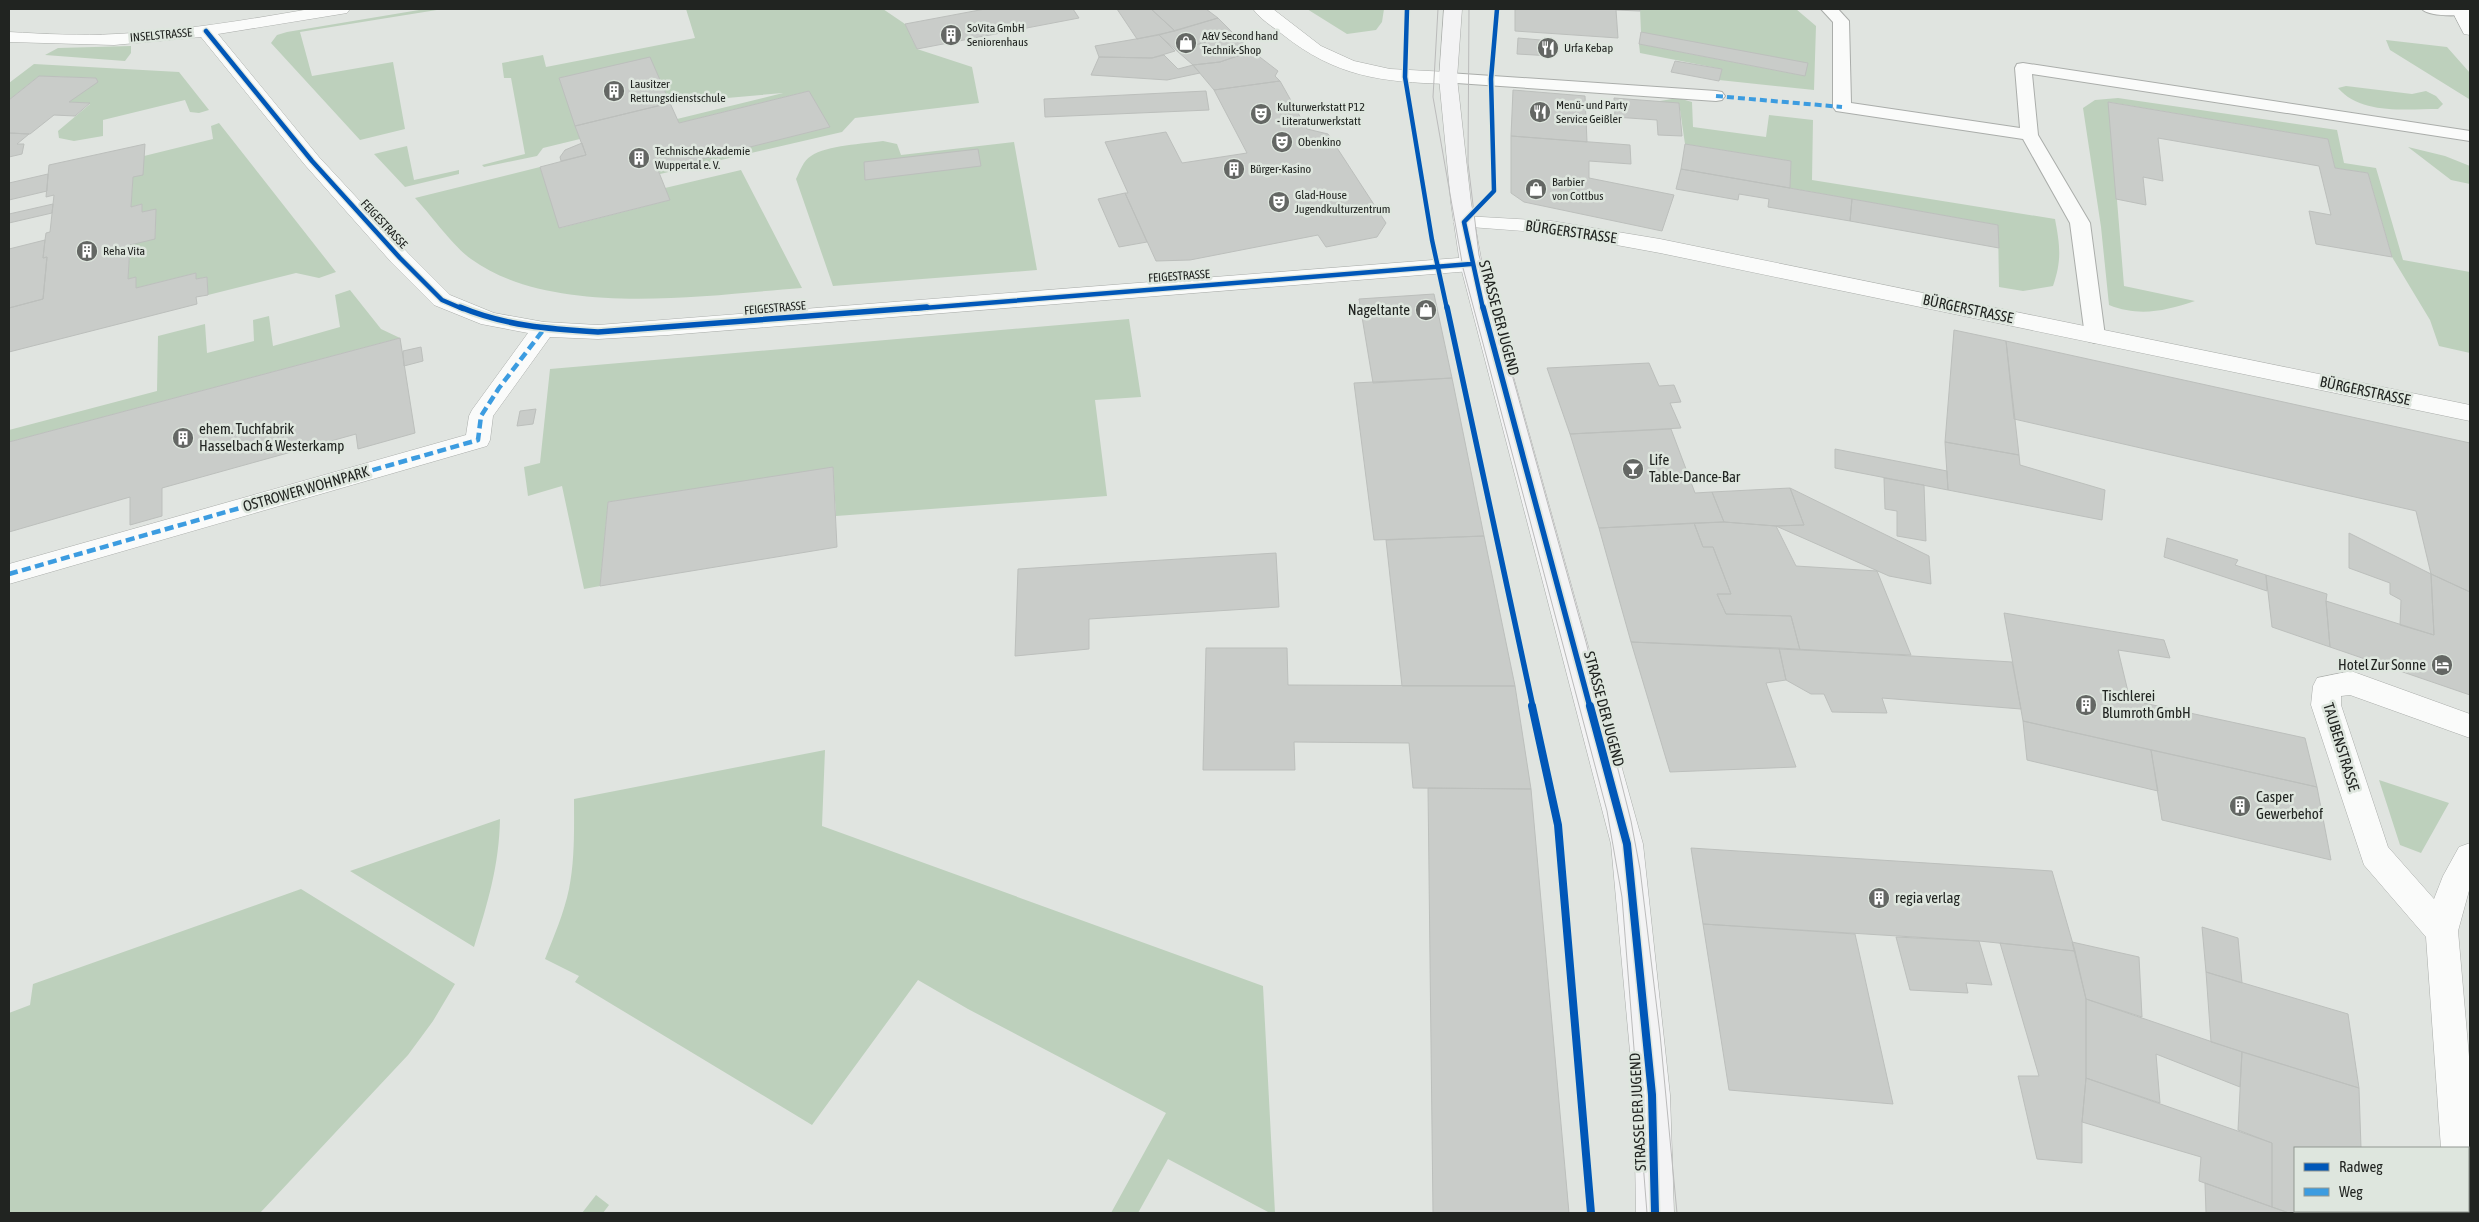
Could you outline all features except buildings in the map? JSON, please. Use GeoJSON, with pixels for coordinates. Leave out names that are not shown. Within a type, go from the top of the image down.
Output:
{"type":"FeatureCollection","features":[{"type":"Feature","properties":{"kind":"main road","name":"STRASSE DER JUGEND"},"geometry":{"type":"LineString","coordinates":[[1453,9],[1448,78],[1464,222],[1472,264],[1627,844],[1652,1095],[1655,1213]]}},
{"type":"Feature","properties":{"kind":"street","name":"INSELSTRASSE"},"geometry":{"type":"LineString","coordinates":[[9,37],[72,40],[148,38],[206,31],[341,9]]}},
{"type":"Feature","properties":{"kind":"street"},"geometry":{"type":"LineString","coordinates":[[1262,9],[1299,38],[1333,59],[1358,69],[1406,77],[1448,78]]}},
{"type":"Feature","properties":{"kind":"street"},"geometry":{"type":"LineString","coordinates":[[2461,10],[2470,30]]}},
{"type":"Feature","properties":{"kind":"street","name":"FEIGESTRASSE"},"geometry":{"type":"LineString","coordinates":[[206,31],[318,168],[442,300],[489,319],[544,329],[598,332],[1472,264]]}},
{"type":"Feature","properties":{"kind":"street","name":"BÜRGERSTRASSE"},"geometry":{"type":"LineString","coordinates":[[1464,222],[1551,227],[1660,246],[2470,413]]}},
{"type":"Feature","properties":{"kind":"street","name":"OSTROWER WOHNPARK"},"geometry":{"type":"LineString","coordinates":[[9,574],[478,440],[482,416],[499,388],[544,329]]}},
{"type":"Feature","properties":{"kind":"street","name":"TAUBENSTRASSE"},"geometry":{"type":"LineString","coordinates":[[2442,931],[2375,855],[2326,706],[2327,686],[2351,683],[2470,726]]}},
{"type":"Feature","properties":{"kind":"street"},"geometry":{"type":"LineString","coordinates":[[2459,1147],[2442,931],[2454,886],[2470,857]]}},
{"type":"Feature","properties":{"kind":"lane"},"geometry":{"type":"LineString","coordinates":[[1829,9],[1841,21],[1842,107],[2029,135]]}},
{"type":"Feature","properties":{"kind":"lane"},"geometry":{"type":"LineString","coordinates":[[2430,9],[2461,10]]}},
{"type":"Feature","properties":{"kind":"lane"},"geometry":{"type":"LineString","coordinates":[[2095,336],[2080,224],[2029,135],[2023,68],[2470,136]]}},
{"type":"Feature","properties":{"kind":"lane"},"geometry":{"type":"LineString","coordinates":[[1448,78],[1491,79],[1716,96]]}},
{"type":"Feature","properties":{"kind":"green space"},"geometry":{"type":"Polygon","coordinates":[[[425,9],[443,9],[300,32],[312,76],[393,62],[405,129],[360,140],[271,43],[277,35],[287,32],[425,9]]]}},
{"type":"Feature","properties":{"kind":"green space"},"geometry":{"type":"Polygon","coordinates":[[[686,9],[883,9],[905,24],[917,49],[972,67],[979,103],[855,118],[842,132],[660,174],[658,170],[829,127],[809,91],[679,123],[677,119],[783,93],[670,103],[650,58],[559,78],[580,139],[543,148],[537,156],[484,167],[482,165],[525,154],[511,78],[504,78],[502,63],[543,55],[546,67],[695,38],[686,9]]]}},
{"type":"Feature","properties":{"kind":"green space"},"geometry":{"type":"Polygon","coordinates":[[[1307,9],[1384,9],[1382,22],[1376,30],[1347,34],[1307,9]]]}},
{"type":"Feature","properties":{"kind":"green space"},"geometry":{"type":"Polygon","coordinates":[[[1640,9],[1796,9],[1816,26],[1814,90],[1719,80],[1722,69],[1640,53],[1639,44],[1805,76],[1641,32],[1640,9]]]}},
{"type":"Feature","properties":{"kind":"green space"},"geometry":{"type":"Polygon","coordinates":[[[2386,40],[2447,47],[2470,73],[2469,99],[2390,50],[2386,40]]]}},
{"type":"Feature","properties":{"kind":"green space"},"geometry":{"type":"Polygon","coordinates":[[[131,46],[131,53],[125,61],[45,55],[58,48],[131,46]]]}},
{"type":"Feature","properties":{"kind":"green space"},"geometry":{"type":"Polygon","coordinates":[[[34,64],[179,72],[209,110],[199,113],[190,112],[185,100],[103,120],[103,136],[74,141],[59,138],[58,131],[90,104],[69,102],[96,78],[39,76],[9,100],[9,83],[34,64]]]}},
{"type":"Feature","properties":{"kind":"green space"},"geometry":{"type":"Polygon","coordinates":[[[2346,86],[2412,94],[2426,91],[2436,96],[2443,104],[2438,109],[2385,109],[2371,107],[2348,97],[2338,88],[2346,86]]]}},
{"type":"Feature","properties":{"kind":"green space"},"geometry":{"type":"Polygon","coordinates":[[[1678,98],[1692,102],[1693,127],[1766,137],[1769,115],[1813,120],[1812,180],[2055,219],[2059,253],[2058,268],[2053,286],[2023,291],[1999,287],[1998,225],[1790,188],[1791,161],[1685,144],[1679,103],[1654,102],[1678,98]]]}},
{"type":"Feature","properties":{"kind":"green space"},"geometry":{"type":"Polygon","coordinates":[[[2118,98],[2337,130],[2344,163],[2376,168],[2403,260],[2470,272],[2470,353],[2439,346],[2430,320],[2392,257],[2368,173],[2335,168],[2328,139],[2109,102],[2124,286],[2195,301],[2173,308],[2141,312],[2120,309],[2109,305],[2101,227],[2083,108],[2095,100],[2118,98]]]}},
{"type":"Feature","properties":{"kind":"green space"},"geometry":{"type":"Polygon","coordinates":[[[219,123],[336,272],[319,278],[296,273],[208,295],[207,277],[196,279],[196,273],[136,288],[136,277],[128,279],[130,245],[155,238],[156,210],[142,212],[142,204],[131,207],[133,177],[144,156],[213,139],[211,126],[219,123]]]}},
{"type":"Feature","properties":{"kind":"green space"},"geometry":{"type":"Polygon","coordinates":[[[883,141],[897,144],[901,155],[1014,142],[1037,270],[833,286],[796,179],[806,161],[818,152],[836,147],[883,141]]]}},
{"type":"Feature","properties":{"kind":"green space"},"geometry":{"type":"Polygon","coordinates":[[[407,146],[414,180],[459,170],[459,174],[405,187],[374,154],[407,146]]]}},
{"type":"Feature","properties":{"kind":"green space"},"geometry":{"type":"Polygon","coordinates":[[[2408,147],[2445,156],[2470,166],[2470,184],[2451,180],[2408,147]]]}},
{"type":"Feature","properties":{"kind":"green space"},"geometry":{"type":"Polygon","coordinates":[[[540,167],[560,228],[670,200],[665,188],[741,170],[802,288],[677,298],[632,299],[587,296],[544,290],[505,278],[471,259],[450,239],[415,198],[540,167]]]}},
{"type":"Feature","properties":{"kind":"green space"},"geometry":{"type":"Polygon","coordinates":[[[350,290],[381,329],[400,338],[9,442],[9,430],[157,391],[158,336],[205,324],[207,353],[254,341],[253,320],[269,316],[273,346],[340,327],[335,295],[350,290]]]}},
{"type":"Feature","properties":{"kind":"green space"},"geometry":{"type":"Polygon","coordinates":[[[1129,319],[1141,397],[1095,400],[1107,496],[836,516],[833,468],[608,502],[600,586],[584,589],[562,486],[528,496],[524,467],[540,463],[550,369],[1129,319]]]}},
{"type":"Feature","properties":{"kind":"green space"},"geometry":{"type":"Polygon","coordinates":[[[825,750],[822,826],[1263,986],[1275,1213],[1270,1213],[1168,1159],[1138,1213],[1111,1213],[1166,1113],[968,1009],[918,980],[812,1125],[575,982],[579,976],[545,959],[562,916],[571,878],[574,799],[825,750]]]}},
{"type":"Feature","properties":{"kind":"green space"},"geometry":{"type":"Polygon","coordinates":[[[2379,780],[2449,803],[2421,853],[2400,845],[2379,780]]]}},
{"type":"Feature","properties":{"kind":"green space"},"geometry":{"type":"Polygon","coordinates":[[[500,819],[495,868],[474,947],[350,871],[500,819]]]}},
{"type":"Feature","properties":{"kind":"green space"},"geometry":{"type":"Polygon","coordinates":[[[301,889],[455,984],[433,1021],[408,1055],[260,1213],[9,1213],[9,1013],[30,1005],[33,984],[301,889]]]}},
{"type":"Feature","properties":{"kind":"green space"},"geometry":{"type":"Polygon","coordinates":[[[596,1195],[609,1205],[603,1213],[582,1213],[596,1195]]]}},
{"type":"Feature","properties":{"kind":"tram line"},"geometry":{"type":"LineString","coordinates":[[1438,9],[1433,97],[1463,268],[1607,811],[1622,897],[1647,1213]]}},
{"type":"Feature","properties":{"kind":"tram line"},"geometry":{"type":"LineString","coordinates":[[1469,9],[1468,163],[1479,255],[1586,642],[1631,821],[1640,869],[1660,1034],[1677,1213]]}},
{"type":"Feature","properties":{"kind":"marked path"},"geometry":{"type":"LineString","coordinates":[[1716,96],[1842,107]]}},
{"type":"Feature","properties":{"kind":"marked path"},"geometry":{"type":"LineString","coordinates":[[9,574],[478,440],[481,416],[499,388],[544,329]]}},
{"type":"Feature","properties":{"kind":"cycle path"},"geometry":{"type":"LineString","coordinates":[[1407,9],[1405,77],[1432,240],[1558,825],[1591,1213]]}},
{"type":"Feature","properties":{"kind":"cycle path"},"geometry":{"type":"LineString","coordinates":[[1497,9],[1491,79],[1494,191],[1464,222],[1480,297],[1627,844],[1652,1095],[1655,1213]]}},
{"type":"Feature","properties":{"kind":"cycle path"},"geometry":{"type":"LineString","coordinates":[[206,31],[312,161],[400,258],[442,300],[489,319],[544,329],[598,332],[1471,264]]}},
{"type":"Feature","properties":{"kind":"place","name":"SoVita GmbH Seniorenhaus"},"geometry":{"type":"Point","coordinates":[951,35]}},
{"type":"Feature","properties":{"kind":"place","name":"A&V Second hand Technik-Shop"},"geometry":{"type":"Point","coordinates":[1186,43]}},
{"type":"Feature","properties":{"kind":"place","name":"Urfa Kebap"},"geometry":{"type":"Point","coordinates":[1548,48]}},
{"type":"Feature","properties":{"kind":"place","name":"Lausitzer Rettungsdienstschule"},"geometry":{"type":"Point","coordinates":[614,91]}},
{"type":"Feature","properties":{"kind":"place","name":"Menü- und Party Service Geißler"},"geometry":{"type":"Point","coordinates":[1540,112]}},
{"type":"Feature","properties":{"kind":"place","name":"Kulturwerkstatt P12 - Literaturwerkstatt"},"geometry":{"type":"Point","coordinates":[1261,114]}},
{"type":"Feature","properties":{"kind":"place","name":"Obenkino"},"geometry":{"type":"Point","coordinates":[1282,142]}},
{"type":"Feature","properties":{"kind":"place","name":"Technische Akademie Wuppertal e. V."},"geometry":{"type":"Point","coordinates":[639,158]}},
{"type":"Feature","properties":{"kind":"place","name":"Bürger-Kasino"},"geometry":{"type":"Point","coordinates":[1234,169]}},
{"type":"Feature","properties":{"kind":"place","name":"Barbier von Cottbus"},"geometry":{"type":"Point","coordinates":[1536,189]}},
{"type":"Feature","properties":{"kind":"place","name":"Glad-House Jugendkulturzentrum"},"geometry":{"type":"Point","coordinates":[1279,202]}},
{"type":"Feature","properties":{"kind":"place","name":"Reha Vita"},"geometry":{"type":"Point","coordinates":[87,251]}},
{"type":"Feature","properties":{"kind":"place","name":"Nageltante"},"geometry":{"type":"Point","coordinates":[1426,310]}},
{"type":"Feature","properties":{"kind":"place","name":"ehem. Tuchfabrik Hasselbach & Westerkamp"},"geometry":{"type":"Point","coordinates":[183,438]}},
{"type":"Feature","properties":{"kind":"place","name":"Life Table-Dance-Bar"},"geometry":{"type":"Point","coordinates":[1633,469]}},
{"type":"Feature","properties":{"kind":"place","name":"Hotel Zur Sonne"},"geometry":{"type":"Point","coordinates":[2442,665]}},
{"type":"Feature","properties":{"kind":"place","name":"Tischlerei Blumroth GmbH"},"geometry":{"type":"Point","coordinates":[2086,705]}},
{"type":"Feature","properties":{"kind":"place","name":"Casper Gewerbehof"},"geometry":{"type":"Point","coordinates":[2240,806]}},
{"type":"Feature","properties":{"kind":"place","name":"regia verlag"},"geometry":{"type":"Point","coordinates":[1879,898]}}]}
